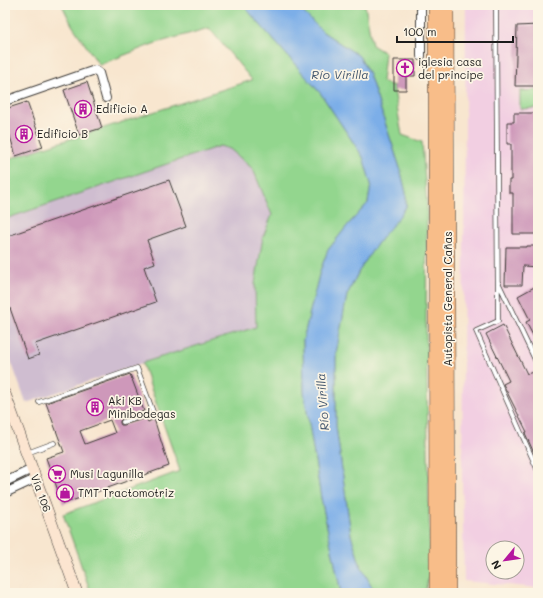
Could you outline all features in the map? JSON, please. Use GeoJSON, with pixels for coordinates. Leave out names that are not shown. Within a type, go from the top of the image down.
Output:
{"type":"FeatureCollection","features":[{"type":"Feature","properties":{"kind":"highway","name":"Autopista General Cañas"},"geometry":{"type":"LineString","coordinates":[[436,5],[442,555],[449,593]]}},
{"type":"Feature","properties":{"kind":"highway","name":"Autopista General Cañas"},"geometry":{"type":"LineString","coordinates":[[436,593],[442,555],[447,5]]}},
{"type":"Feature","properties":{"kind":"main road","name":"Vía 106"},"geometry":{"type":"LineString","coordinates":[[5,394],[77,593]]}},
{"type":"Feature","properties":{"kind":"street"},"geometry":{"type":"LineString","coordinates":[[421,5],[421,56]]}},
{"type":"Feature","properties":{"kind":"street"},"geometry":{"type":"LineString","coordinates":[[5,101],[95,70],[99,73],[106,98]]}},
{"type":"Feature","properties":{"kind":"street"},"geometry":{"type":"LineString","coordinates":[[5,482],[34,474]]}},
{"type":"Feature","properties":{"kind":"street"},"geometry":{"type":"LineString","coordinates":[[5,493],[34,474]]}},
{"type":"Feature","properties":{"kind":"lane"},"geometry":{"type":"LineString","coordinates":[[496,5],[498,321],[476,331],[538,471]]}},
{"type":"Feature","properties":{"kind":"lane"},"geometry":{"type":"LineString","coordinates":[[497,280],[538,366]]}},
{"type":"Feature","properties":{"kind":"lane"},"geometry":{"type":"LineString","coordinates":[[39,402],[137,368],[153,412],[123,422]]}},
{"type":"Feature","properties":{"kind":"lane"},"geometry":{"type":"LineString","coordinates":[[27,453],[54,443]]}},
{"type":"Feature","properties":{"kind":"shaded area"},"geometry":{"type":"Polygon","coordinates":[[[466,5],[538,5],[538,588],[464,581],[462,477],[466,5]]]}},
{"type":"Feature","properties":{"kind":"shaded area"},"geometry":{"type":"Polygon","coordinates":[[[220,146],[230,149],[253,169],[272,215],[263,237],[255,284],[256,327],[142,363],[26,403],[5,344],[5,219],[220,146]]]}},
{"type":"Feature","properties":{"kind":"green space"},"geometry":{"type":"Polygon","coordinates":[[[62,5],[243,5],[321,94],[363,157],[371,184],[368,203],[328,250],[320,271],[303,340],[304,392],[321,498],[341,593],[91,593],[63,514],[180,471],[142,363],[256,327],[255,284],[263,237],[272,215],[253,169],[230,149],[220,146],[5,219],[5,160],[252,80],[209,28],[153,44],[99,65],[72,25],[62,5]]]}},
{"type":"Feature","properties":{"kind":"green space"},"geometry":{"type":"Polygon","coordinates":[[[296,5],[365,5],[372,45],[385,53],[382,82],[394,86],[402,135],[422,142],[427,207],[426,326],[430,569],[425,593],[375,593],[360,564],[351,535],[336,425],[336,353],[347,295],[359,271],[372,251],[406,207],[406,193],[400,168],[369,74],[359,56],[323,32],[296,5]]]}},
{"type":"Feature","properties":{"kind":"green space"},"geometry":{"type":"Polygon","coordinates":[[[538,90],[538,108],[520,109],[520,91],[538,90]]]}},
{"type":"Feature","properties":{"kind":"water","name":"Río Virilla"},"geometry":{"type":"Polygon","coordinates":[[[243,5],[296,5],[323,32],[359,56],[369,74],[400,168],[406,193],[406,207],[372,251],[359,271],[347,295],[336,353],[336,426],[351,535],[360,564],[375,593],[341,593],[321,498],[304,392],[303,340],[320,271],[328,250],[368,203],[371,184],[363,157],[321,94],[243,5]]]}},
{"type":"Feature","properties":{"kind":"building"},"geometry":{"type":"Polygon","coordinates":[[[538,25],[538,86],[515,86],[517,26],[538,25]]]}},
{"type":"Feature","properties":{"kind":"building","name":"iglesia casa del principe"},"geometry":{"type":"Polygon","coordinates":[[[394,60],[415,60],[415,76],[406,76],[406,90],[394,90],[394,60]]]}},
{"type":"Feature","properties":{"kind":"building","name":"Edificio A"},"geometry":{"type":"Polygon","coordinates":[[[87,82],[102,128],[79,135],[64,90],[87,82]]]}},
{"type":"Feature","properties":{"kind":"building","name":"Edificio B"},"geometry":{"type":"Polygon","coordinates":[[[27,102],[43,147],[16,156],[5,120],[5,109],[27,102]]]}},
{"type":"Feature","properties":{"kind":"building"},"geometry":{"type":"Polygon","coordinates":[[[514,113],[538,113],[538,234],[513,234],[513,193],[509,193],[509,180],[511,180],[511,144],[507,144],[507,122],[514,122],[514,113]]]}},
{"type":"Feature","properties":{"kind":"building"},"geometry":{"type":"Polygon","coordinates":[[[169,180],[186,226],[147,240],[155,263],[144,267],[156,302],[35,344],[39,355],[28,359],[5,294],[5,237],[169,180]]]}},
{"type":"Feature","properties":{"kind":"building"},"geometry":{"type":"Polygon","coordinates":[[[538,246],[538,267],[523,266],[522,285],[505,285],[506,247],[538,246]]]}},
{"type":"Feature","properties":{"kind":"building"},"geometry":{"type":"Polygon","coordinates":[[[538,285],[538,345],[526,322],[530,320],[518,296],[538,285]]]}},
{"type":"Feature","properties":{"kind":"building"},"geometry":{"type":"Polygon","coordinates":[[[503,325],[527,374],[533,372],[538,383],[538,462],[525,433],[527,432],[503,384],[509,381],[486,334],[503,325]]]}},
{"type":"Feature","properties":{"kind":"building"},"geometry":{"type":"Polygon","coordinates":[[[130,374],[144,411],[122,419],[120,423],[121,425],[124,425],[146,418],[148,422],[154,419],[169,466],[63,504],[46,458],[64,452],[46,403],[130,374]],[[110,420],[80,431],[85,444],[115,433],[110,420]]]}},
{"type":"Feature","properties":{"kind":"place","name":"iglesia casa del principe"},"geometry":{"type":"Point","coordinates":[405,68]}},
{"type":"Feature","properties":{"kind":"place","name":"Edificio A"},"geometry":{"type":"Point","coordinates":[83,109]}},
{"type":"Feature","properties":{"kind":"place","name":"Edificio B"},"geometry":{"type":"Point","coordinates":[24,134]}},
{"type":"Feature","properties":{"kind":"place","name":"Aki KB Minibodegas"},"geometry":{"type":"Point","coordinates":[95,407]}},
{"type":"Feature","properties":{"kind":"place","name":"Musi Lagunilla"},"geometry":{"type":"Point","coordinates":[57,474]}},
{"type":"Feature","properties":{"kind":"place","name":"TMT Tractomotriz"},"geometry":{"type":"Point","coordinates":[65,493]}}]}
